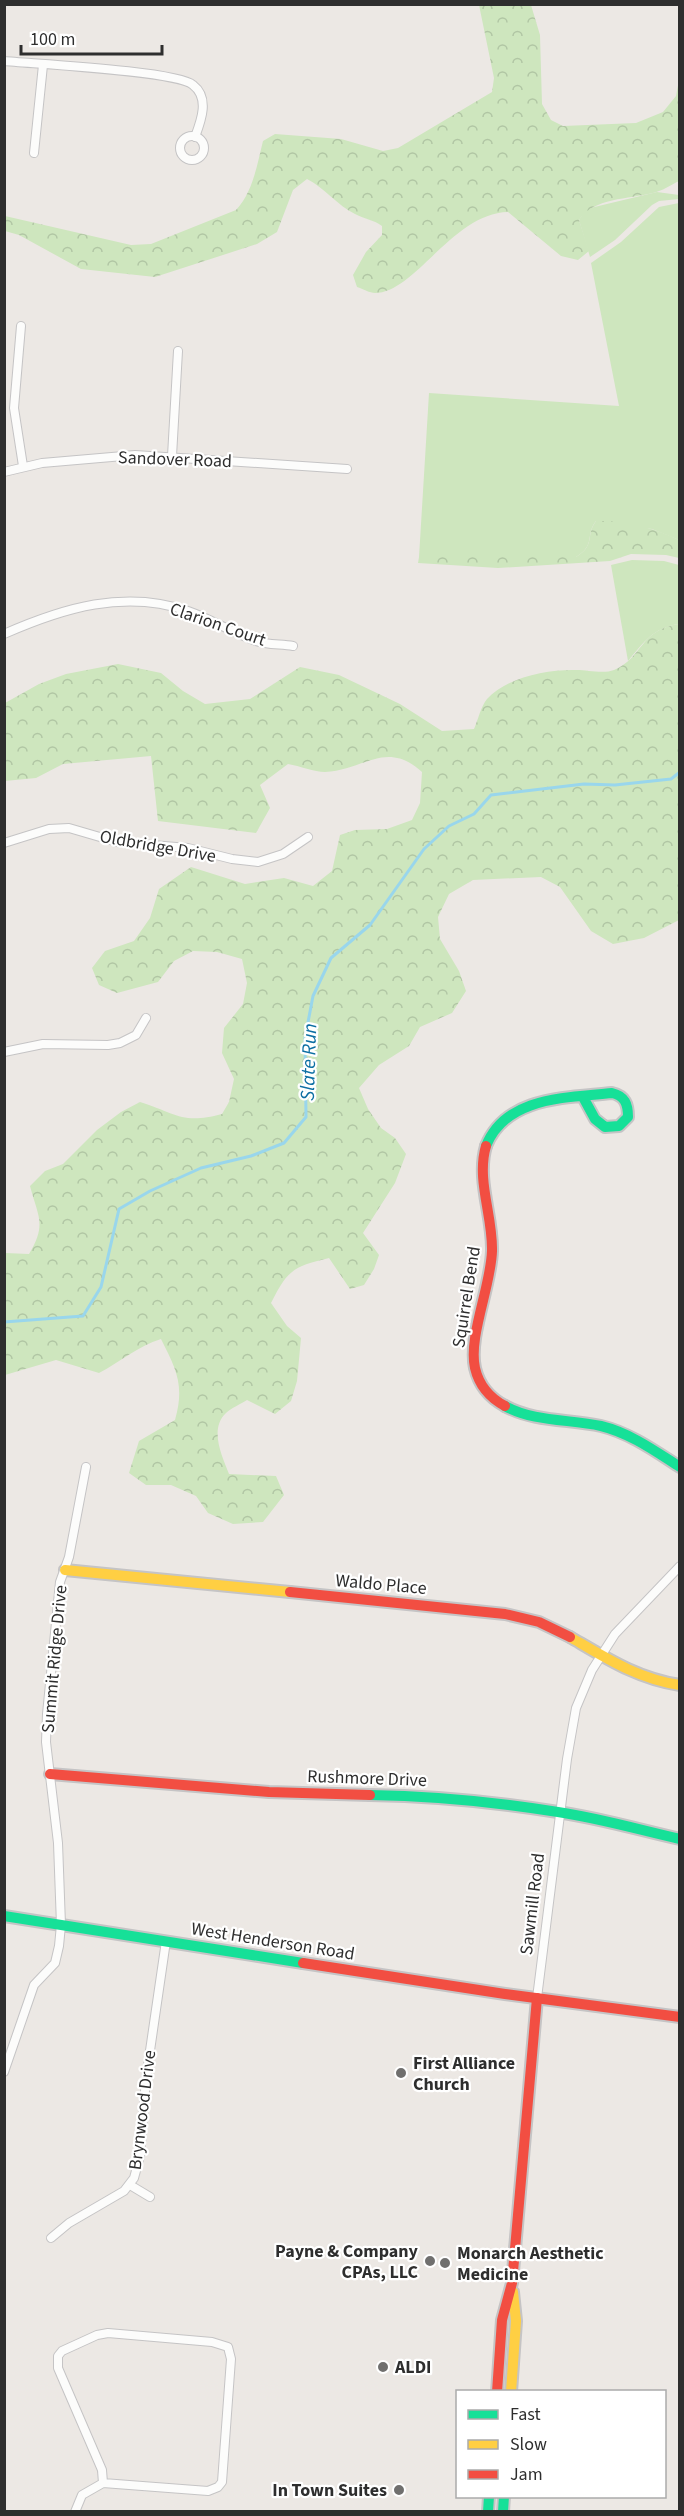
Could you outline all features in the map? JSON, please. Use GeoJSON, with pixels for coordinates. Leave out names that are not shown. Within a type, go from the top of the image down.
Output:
{"type":"FeatureCollection","features":[{"type":"Feature","properties":{"kind":"street"},"geometry":{"type":"LineString","coordinates":[[4,61],[178,78],[194,85],[202,100],[203,117],[195,137]]}},
{"type":"Feature","properties":{"kind":"street"},"geometry":{"type":"LineString","coordinates":[[34,153],[43,65]]}},
{"type":"Feature","properties":{"kind":"street"},"geometry":{"type":"LineString","coordinates":[[21,326],[14,408],[23,466]]}},
{"type":"Feature","properties":{"kind":"street"},"geometry":{"type":"LineString","coordinates":[[172,456],[178,351]]}},
{"type":"Feature","properties":{"kind":"street","name":"Sandover Road"},"geometry":{"type":"LineString","coordinates":[[4,472],[23,466],[135,455],[347,469]]}},
{"type":"Feature","properties":{"kind":"street","name":"Clarion Court"},"geometry":{"type":"LineString","coordinates":[[4,634],[75,607],[102,602],[128,601],[187,611],[258,642],[293,646]]}},
{"type":"Feature","properties":{"kind":"street","name":"Oldbridge Drive"},"geometry":{"type":"LineString","coordinates":[[4,843],[49,829],[69,828],[117,842],[188,848],[232,859],[258,862],[283,854],[309,837]]}},
{"type":"Feature","properties":{"kind":"street"},"geometry":{"type":"LineString","coordinates":[[4,1052],[43,1044],[108,1046],[136,1035],[146,1018]]}},
{"type":"Feature","properties":{"kind":"street","name":"Squirrel Bend"},"geometry":{"type":"LineString","coordinates":[[584,1097],[536,1104],[512,1115],[493,1132],[485,1149],[483,1169],[492,1237],[490,1274],[473,1356],[475,1368],[485,1391],[509,1408],[533,1416],[586,1422],[616,1431],[680,1467]]}},
{"type":"Feature","properties":{"kind":"street","name":"Summit Ridge Drive"},"geometry":{"type":"LineString","coordinates":[[4,2072],[34,1985],[55,1963],[61,1925],[58,1843],[46,1742],[47,1714],[58,1600],[86,1467]]}},
{"type":"Feature","properties":{"kind":"street","name":"Sawmill Road"},"geometry":{"type":"LineString","coordinates":[[497,2390],[502,2320],[512,2283],[537,1998],[576,1708],[583,1689],[615,1634],[680,1566]]}},
{"type":"Feature","properties":{"kind":"street","name":"Waldo Place"},"geometry":{"type":"LineString","coordinates":[[65,1570],[479,1610],[544,1624],[639,1676],[661,1684],[680,1685]]}},
{"type":"Feature","properties":{"kind":"street","name":"Rushmore Drive"},"geometry":{"type":"LineString","coordinates":[[50,1774],[269,1792],[428,1796],[484,1801],[561,1812],[680,1839]]}},
{"type":"Feature","properties":{"kind":"street","name":"West Henderson Road"},"geometry":{"type":"LineString","coordinates":[[4,1916],[537,1998],[680,2017]]}},
{"type":"Feature","properties":{"kind":"street","name":"Brynwood Drive"},"geometry":{"type":"LineString","coordinates":[[51,2238],[69,2223],[130,2185],[137,2169],[147,2070],[166,1941]]}},
{"type":"Feature","properties":{"kind":"street"},"geometry":{"type":"LineString","coordinates":[[130,2185],[150,2197]]}},
{"type":"Feature","properties":{"kind":"street","name":"Sawmill Road"},"geometry":{"type":"LineString","coordinates":[[511,2390],[516,2322],[512,2283]]}},
{"type":"Feature","properties":{"kind":"street"},"geometry":{"type":"LineString","coordinates":[[75,2511],[82,2495],[103,2483],[208,2491],[218,2487],[222,2482],[231,2359],[228,2347],[212,2342],[108,2333],[97,2335],[62,2351],[58,2356],[58,2368],[102,2470],[103,2483]]}},
{"type":"Feature","properties":{"kind":"green space"},"geometry":{"type":"Polygon","coordinates":[[[479,5],[531,5],[540,35],[542,104],[551,120],[563,126],[636,123],[663,112],[676,96],[679,80],[679,181],[656,192],[602,203],[585,213],[579,220],[589,251],[578,260],[561,256],[508,212],[488,216],[470,225],[405,280],[390,290],[371,292],[357,287],[353,275],[366,252],[382,235],[382,226],[349,211],[307,179],[293,190],[277,232],[257,244],[155,277],[81,269],[19,235],[5,231],[5,216],[131,245],[151,244],[236,210],[247,195],[263,141],[275,134],[341,139],[383,151],[398,148],[492,92],[494,78],[479,5]]]}},
{"type":"Feature","properties":{"kind":"green space"},"geometry":{"type":"Polygon","coordinates":[[[657,192],[679,195],[679,199],[659,201],[652,205],[615,240],[590,257],[579,220],[586,209],[657,192]]]}},
{"type":"Feature","properties":{"kind":"green space"},"geometry":{"type":"Polygon","coordinates":[[[679,203],[679,540],[652,529],[596,521],[586,548],[576,557],[419,557],[429,393],[619,406],[591,263],[621,242],[659,207],[679,203]]]}},
{"type":"Feature","properties":{"kind":"green space"},"geometry":{"type":"Polygon","coordinates":[[[596,521],[628,523],[649,528],[679,540],[679,558],[666,555],[631,554],[610,561],[498,568],[418,563],[419,557],[576,557],[586,548],[596,521]]]}},
{"type":"Feature","properties":{"kind":"green space"},"geometry":{"type":"Polygon","coordinates":[[[632,560],[664,561],[679,565],[679,624],[656,632],[628,661],[611,565],[632,560]]]}},
{"type":"Feature","properties":{"kind":"green space"},"geometry":{"type":"Polygon","coordinates":[[[679,624],[679,920],[644,938],[613,944],[591,931],[560,887],[541,877],[473,880],[449,894],[438,917],[440,939],[459,971],[466,991],[452,1013],[420,1027],[409,1046],[379,1065],[359,1088],[368,1109],[381,1128],[395,1138],[406,1154],[395,1183],[363,1233],[379,1255],[374,1269],[364,1285],[350,1289],[329,1258],[299,1267],[287,1277],[271,1303],[287,1326],[301,1338],[297,1381],[291,1401],[275,1414],[247,1400],[226,1413],[218,1427],[218,1443],[229,1474],[276,1476],[284,1495],[263,1522],[233,1524],[208,1513],[196,1496],[171,1485],[146,1485],[129,1473],[139,1441],[175,1420],[178,1408],[179,1387],[175,1369],[161,1339],[137,1350],[99,1373],[56,1360],[5,1375],[5,1253],[29,1254],[35,1244],[39,1220],[30,1186],[45,1171],[63,1164],[97,1130],[121,1112],[140,1102],[188,1118],[222,1114],[229,1102],[234,1079],[222,1053],[224,1028],[243,1004],[247,983],[242,959],[217,952],[193,951],[174,961],[158,982],[117,993],[99,985],[92,968],[105,951],[134,941],[150,918],[159,889],[191,867],[245,884],[284,878],[313,886],[332,871],[340,835],[355,830],[387,829],[412,820],[420,803],[422,772],[409,762],[386,757],[325,772],[288,764],[260,785],[270,808],[256,833],[158,821],[151,756],[63,764],[36,778],[5,781],[5,703],[39,684],[66,674],[118,664],[161,673],[183,691],[205,704],[250,699],[300,667],[339,675],[400,704],[442,731],[474,729],[487,699],[505,685],[529,676],[554,671],[605,672],[614,670],[624,665],[656,632],[679,624]]]}},
{"type":"Feature","properties":{"kind":"waterway","name":"Slate Run"},"geometry":{"type":"LineString","coordinates":[[4,1322],[83,1316],[101,1287],[119,1209],[150,1191],[201,1168],[251,1156],[284,1143],[306,1117],[305,1038],[313,996],[331,958],[370,925],[424,849],[449,826],[474,814],[491,795],[584,784],[615,785],[671,779],[680,772]]}},
{"type":"Feature","properties":{"kind":"traffic: fast"},"geometry":{"type":"LineString","coordinates":[[486,1146],[495,1130],[508,1117],[523,1109],[558,1099],[612,1093],[625,1101],[628,1117],[619,1126],[605,1127],[595,1119],[583,1097]]}},
{"type":"Feature","properties":{"kind":"traffic: fast"},"geometry":{"type":"LineString","coordinates":[[505,1406],[540,1418],[612,1429],[642,1443],[680,1467]]}},
{"type":"Feature","properties":{"kind":"traffic: fast"},"geometry":{"type":"LineString","coordinates":[[370,1795],[441,1798],[535,1808],[589,1817],[680,1839]]}},
{"type":"Feature","properties":{"kind":"traffic: fast"},"geometry":{"type":"LineString","coordinates":[[4,1916],[303,1963]]}},
{"type":"Feature","properties":{"kind":"traffic: fast"},"geometry":{"type":"LineString","coordinates":[[488,2512],[489,2498]]}},
{"type":"Feature","properties":{"kind":"traffic: fast"},"geometry":{"type":"LineString","coordinates":[[503,2512],[504,2498]]}},
{"type":"Feature","properties":{"kind":"traffic: slow"},"geometry":{"type":"LineString","coordinates":[[65,1570],[290,1592]]}},
{"type":"Feature","properties":{"kind":"traffic: slow"},"geometry":{"type":"LineString","coordinates":[[570,1637],[636,1673],[680,1685]]}},
{"type":"Feature","properties":{"kind":"traffic: slow"},"geometry":{"type":"LineString","coordinates":[[511,2390],[516,2321],[513,2292]]}},
{"type":"Feature","properties":{"kind":"traffic: jam"},"geometry":{"type":"LineString","coordinates":[[486,1146],[483,1172],[492,1251],[477,1327],[474,1356],[475,1368],[482,1385],[490,1395],[505,1406]]}},
{"type":"Feature","properties":{"kind":"traffic: jam"},"geometry":{"type":"LineString","coordinates":[[290,1592],[505,1614],[539,1622],[570,1637]]}},
{"type":"Feature","properties":{"kind":"traffic: jam"},"geometry":{"type":"LineString","coordinates":[[50,1774],[269,1792],[370,1795]]}},
{"type":"Feature","properties":{"kind":"traffic: jam"},"geometry":{"type":"LineString","coordinates":[[303,1963],[505,1994],[680,2017]]}},
{"type":"Feature","properties":{"kind":"traffic: jam"},"geometry":{"type":"LineString","coordinates":[[497,2390],[502,2320],[512,2283],[537,1998]]}},
{"type":"Feature","properties":{"kind":"place","name":"First Alliance Church"},"geometry":{"type":"Point","coordinates":[401,2073]}},
{"type":"Feature","properties":{"kind":"place","name":"Payne & Company CPAs, LLC"},"geometry":{"type":"Point","coordinates":[430,2261]}},
{"type":"Feature","properties":{"kind":"place","name":"Monarch Aesthetic Medicine"},"geometry":{"type":"Point","coordinates":[445,2263]}},
{"type":"Feature","properties":{"kind":"place","name":"ALDI"},"geometry":{"type":"Point","coordinates":[383,2367]}},
{"type":"Feature","properties":{"kind":"place","name":"In Town Suites"},"geometry":{"type":"Point","coordinates":[399,2490]}}]}
